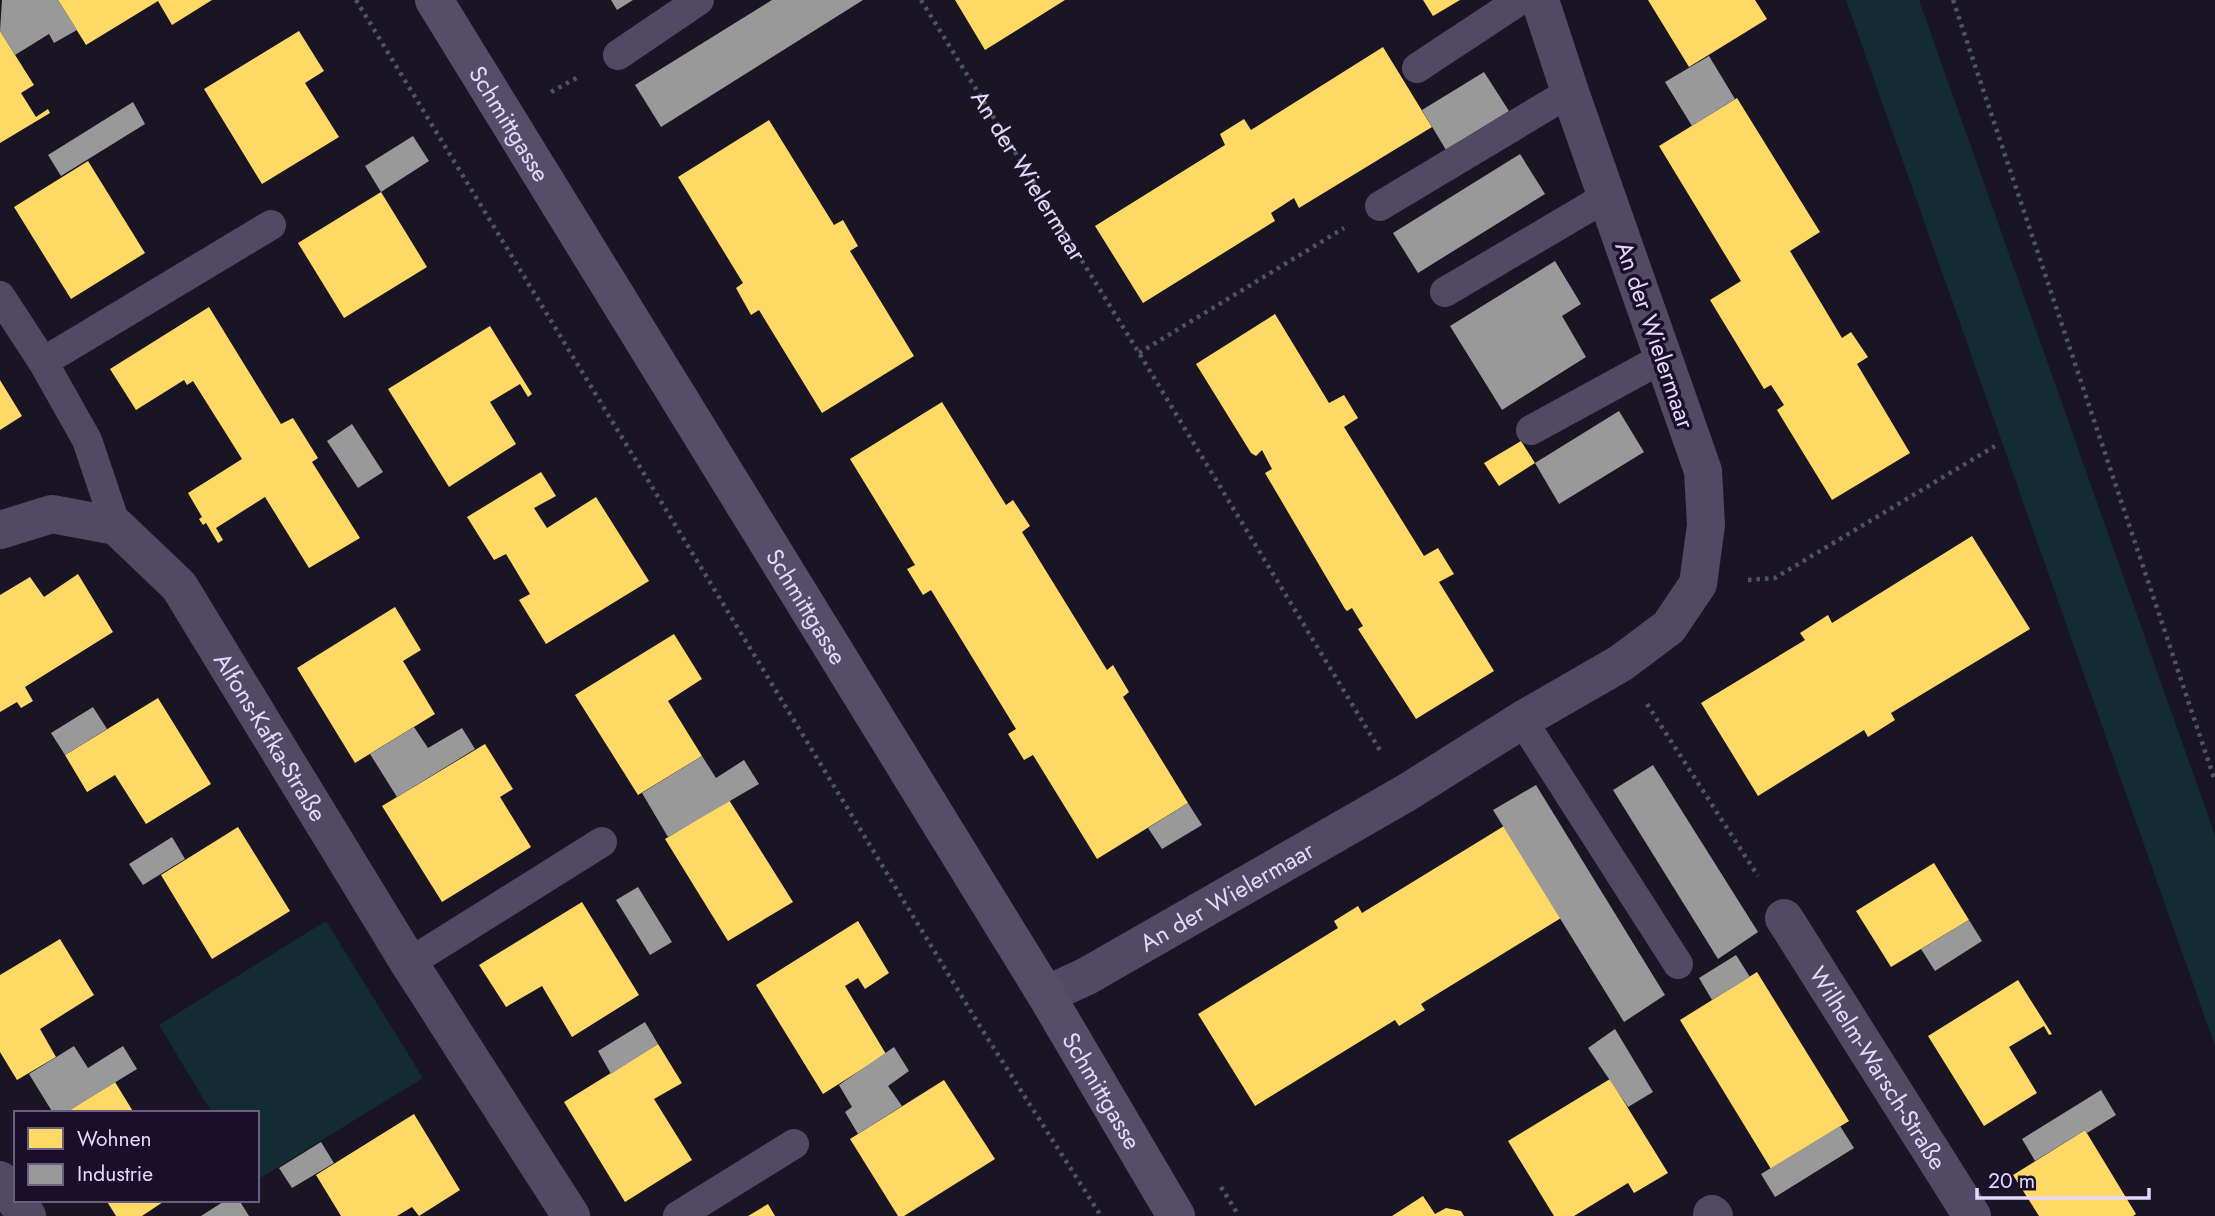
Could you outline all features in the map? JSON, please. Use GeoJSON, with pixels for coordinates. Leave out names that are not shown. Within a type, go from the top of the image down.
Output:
{"type":"FeatureCollection","features":[{"type":"Feature","properties":{"kind":"main road","name":"Schmittgasse"},"geometry":{"type":"LineString","coordinates":[[434,0],[1046,995],[1176,1216]]}},
{"type":"Feature","properties":{"kind":"street","name":"An der Wielermaar"},"geometry":{"type":"LineString","coordinates":[[1046,995],[1087,976],[1406,793],[1522,720],[1621,663],[1669,626],[1698,584],[1706,525],[1703,471],[1540,0]]}},
{"type":"Feature","properties":{"kind":"street"},"geometry":{"type":"LineString","coordinates":[[0,530],[52,514],[116,526]]}},
{"type":"Feature","properties":{"kind":"street","name":"Alfons-Kafka-Straße"},"geometry":{"type":"LineString","coordinates":[[116,526],[179,586],[409,963],[571,1216]]}},
{"type":"Feature","properties":{"kind":"street","name":"Wilhelm-Warsch-Straße"},"geometry":{"type":"LineString","coordinates":[[1784,918],[1972,1216]]}},
{"type":"Feature","properties":{"kind":"street"},"geometry":{"type":"LineString","coordinates":[[0,1180],[14,1199]]}},
{"type":"Feature","properties":{"kind":"lane"},"geometry":{"type":"LineString","coordinates":[[618,55],[699,0]]}},
{"type":"Feature","properties":{"kind":"lane"},"geometry":{"type":"LineString","coordinates":[[1417,68],[1520,0]]}},
{"type":"Feature","properties":{"kind":"lane"},"geometry":{"type":"LineString","coordinates":[[1380,206],[1570,92]]}},
{"type":"Feature","properties":{"kind":"lane"},"geometry":{"type":"LineString","coordinates":[[1445,292],[1606,197]]}},
{"type":"Feature","properties":{"kind":"lane"},"geometry":{"type":"LineString","coordinates":[[43,362],[271,225]]}},
{"type":"Feature","properties":{"kind":"lane","name":"Alfons-Kafka-Straße"},"geometry":{"type":"LineString","coordinates":[[0,296],[43,362],[87,440],[116,526]]}},
{"type":"Feature","properties":{"kind":"lane"},"geometry":{"type":"LineString","coordinates":[[1531,430],[1663,358]]}},
{"type":"Feature","properties":{"kind":"lane"},"geometry":{"type":"LineString","coordinates":[[1522,720],[1678,964]]}},
{"type":"Feature","properties":{"kind":"lane"},"geometry":{"type":"LineString","coordinates":[[409,963],[602,842]]}},
{"type":"Feature","properties":{"kind":"lane"},"geometry":{"type":"LineString","coordinates":[[678,1216],[794,1144]]}},
{"type":"Feature","properties":{"kind":"path"},"geometry":{"type":"LineString","coordinates":[[356,0],[974,1016],[1101,1216]]}},
{"type":"Feature","properties":{"kind":"path","name":"An der Wielermaar"},"geometry":{"type":"LineString","coordinates":[[921,0],[1406,793]]}},
{"type":"Feature","properties":{"kind":"path"},"geometry":{"type":"LineString","coordinates":[[1953,0],[2215,781]]}},
{"type":"Feature","properties":{"kind":"path"},"geometry":{"type":"LineString","coordinates":[[1139,353],[1380,206]]}},
{"type":"Feature","properties":{"kind":"path"},"geometry":{"type":"LineString","coordinates":[[1698,584],[1775,578],[1996,446]]}},
{"type":"Feature","properties":{"kind":"path"},"geometry":{"type":"LineString","coordinates":[[1621,663],[1784,918]]}},
{"type":"Feature","properties":{"kind":"shaded area"},"geometry":{"type":"Polygon","coordinates":[[[1846,0],[1919,0],[2215,835],[2215,1046],[1846,0]]]}},
{"type":"Feature","properties":{"kind":"shaded area"},"geometry":{"type":"Polygon","coordinates":[[[326,921],[423,1078],[259,1179],[259,1111],[211,1111],[159,1025],[326,921]]]}},
{"type":"Feature","properties":{"kind":"building: Wohnen"},"geometry":{"type":"Polygon","coordinates":[[[58,0],[212,0],[172,25],[158,1],[86,45],[58,0]]]}},
{"type":"Feature","properties":{"kind":"building: Wohnen"},"geometry":{"type":"Polygon","coordinates":[[[955,0],[1065,0],[985,50],[955,0]]]}},
{"type":"Feature","properties":{"kind":"building: Wohnen"},"geometry":{"type":"Polygon","coordinates":[[[1423,0],[1460,0],[1433,16],[1423,0]]]}},
{"type":"Feature","properties":{"kind":"building: Wohnen"},"geometry":{"type":"Polygon","coordinates":[[[1648,0],[1755,0],[1767,19],[1689,67],[1648,0]]]}},
{"type":"Feature","properties":{"kind":"building: Wohnen"},"geometry":{"type":"Polygon","coordinates":[[[0,31],[34,85],[21,93],[36,117],[48,109],[50,113],[0,143],[0,31]]]}},
{"type":"Feature","properties":{"kind":"building: Wohnen"},"geometry":{"type":"Polygon","coordinates":[[[299,31],[324,71],[305,83],[339,137],[262,184],[204,89],[299,31]]]}},
{"type":"Feature","properties":{"kind":"building: Wohnen"},"geometry":{"type":"Polygon","coordinates":[[[1383,47],[1432,127],[1299,208],[1294,198],[1271,213],[1275,221],[1143,303],[1095,226],[1225,145],[1220,134],[1244,119],[1251,130],[1383,47]]]}},
{"type":"Feature","properties":{"kind":"building: Wohnen"},"geometry":{"type":"Polygon","coordinates":[[[1737,98],[1820,232],[1790,251],[1842,338],[1851,332],[1868,357],[1857,364],[1910,453],[1832,500],[1777,410],[1784,405],[1771,385],[1764,389],[1710,300],[1741,281],[1659,146],[1737,98]]]}},
{"type":"Feature","properties":{"kind":"building: Wohnen"},"geometry":{"type":"Polygon","coordinates":[[[769,120],[834,225],[843,220],[858,246],[850,251],[914,356],[822,413],[759,310],[751,315],[736,288],[743,283],[678,177],[769,120]]]}},
{"type":"Feature","properties":{"kind":"building: Wohnen"},"geometry":{"type":"Polygon","coordinates":[[[88,161],[145,253],[71,299],[14,207],[88,161]]]}},
{"type":"Feature","properties":{"kind":"building: Wohnen"},"geometry":{"type":"Polygon","coordinates":[[[381,192],[427,267],[344,318],[298,243],[381,192]]]}},
{"type":"Feature","properties":{"kind":"building: Wohnen"},"geometry":{"type":"Polygon","coordinates":[[[209,307],[281,424],[293,418],[318,458],[312,462],[360,538],[309,568],[265,497],[216,528],[223,540],[218,543],[206,523],[203,525],[199,519],[202,517],[188,493],[242,459],[193,381],[187,385],[184,380],[136,410],[110,369],[209,307]]]}},
{"type":"Feature","properties":{"kind":"building: Wohnen"},"geometry":{"type":"Polygon","coordinates":[[[1275,314],[1329,403],[1344,395],[1358,418],[1344,427],[1424,556],[1438,548],[1454,574],[1439,582],[1494,671],[1416,719],[1358,629],[1363,626],[1352,608],[1347,611],[1345,609],[1265,473],[1272,469],[1262,450],[1256,456],[1251,453],[1196,364],[1275,314]]]}},
{"type":"Feature","properties":{"kind":"building: Wohnen"},"geometry":{"type":"Polygon","coordinates":[[[490,326],[532,394],[528,397],[520,384],[490,402],[516,444],[449,487],[388,389],[490,326]]]}},
{"type":"Feature","properties":{"kind":"building: Wohnen"},"geometry":{"type":"Polygon","coordinates":[[[0,380],[22,416],[0,430],[0,380]]]}},
{"type":"Feature","properties":{"kind":"building: Wohnen"},"geometry":{"type":"Polygon","coordinates":[[[942,402],[1006,505],[1013,500],[1030,526],[1022,532],[1107,670],[1113,665],[1129,692],[1123,697],[1188,803],[1097,859],[1033,755],[1024,760],[1008,734],[1016,729],[931,590],[923,595],[907,569],[915,565],[850,459],[942,402]]]}},
{"type":"Feature","properties":{"kind":"building: Wohnen"},"geometry":{"type":"Polygon","coordinates":[[[1521,441],[1535,463],[1499,486],[1484,463],[1521,441]]]}},
{"type":"Feature","properties":{"kind":"building: Wohnen"},"geometry":{"type":"Polygon","coordinates":[[[541,472],[556,496],[534,508],[547,528],[596,497],[649,581],[546,644],[519,600],[530,594],[506,554],[494,560],[467,517],[541,472]]]}},
{"type":"Feature","properties":{"kind":"building: Wohnen"},"geometry":{"type":"Polygon","coordinates":[[[1972,536],[2030,629],[1891,713],[1895,720],[1868,737],[1864,730],[1758,796],[1701,703],[1805,640],[1800,633],[1828,615],[1832,623],[1972,536]]]}},
{"type":"Feature","properties":{"kind":"building: Wohnen"},"geometry":{"type":"Polygon","coordinates":[[[78,574],[113,632],[25,687],[33,701],[21,708],[17,702],[0,712],[0,595],[30,577],[44,597],[78,574]]]}},
{"type":"Feature","properties":{"kind":"building: Wohnen"},"geometry":{"type":"Polygon","coordinates":[[[395,607],[421,650],[403,661],[435,714],[355,763],[297,668],[395,607]]]}},
{"type":"Feature","properties":{"kind":"building: Wohnen"},"geometry":{"type":"Polygon","coordinates":[[[674,634],[702,679],[668,701],[702,756],[638,795],[575,695],[674,634]]]}},
{"type":"Feature","properties":{"kind":"building: Wohnen"},"geometry":{"type":"Polygon","coordinates":[[[158,698],[211,784],[146,824],[115,775],[87,792],[65,755],[158,698]]]}},
{"type":"Feature","properties":{"kind":"building: Wohnen"},"geometry":{"type":"Polygon","coordinates":[[[485,744],[513,789],[500,797],[531,847],[442,902],[382,806],[485,744]]]}},
{"type":"Feature","properties":{"kind":"building: Wohnen"},"geometry":{"type":"Polygon","coordinates":[[[729,800],[793,902],[728,941],[665,839],[729,800]]]}},
{"type":"Feature","properties":{"kind":"building: Wohnen"},"geometry":{"type":"Polygon","coordinates":[[[1504,826],[1561,918],[1421,1004],[1425,1010],[1399,1026],[1395,1020],[1255,1106],[1198,1014],[1338,928],[1334,921],[1358,906],[1362,913],[1504,826]]]}},
{"type":"Feature","properties":{"kind":"building: Wohnen"},"geometry":{"type":"Polygon","coordinates":[[[238,827],[290,911],[212,959],[161,875],[238,827]]]}},
{"type":"Feature","properties":{"kind":"building: Wohnen"},"geometry":{"type":"Polygon","coordinates":[[[1934,863],[1969,920],[1891,967],[1856,911],[1934,863]]]}},
{"type":"Feature","properties":{"kind":"building: Wohnen"},"geometry":{"type":"Polygon","coordinates":[[[582,902],[639,995],[572,1037],[542,986],[506,1007],[479,965],[582,902]]]}},
{"type":"Feature","properties":{"kind":"building: Wohnen"},"geometry":{"type":"Polygon","coordinates":[[[858,921],[889,973],[865,989],[858,978],[845,986],[886,1054],[823,1094],[756,985],[858,921]]]}},
{"type":"Feature","properties":{"kind":"building: Wohnen"},"geometry":{"type":"Polygon","coordinates":[[[60,939],[94,995],[40,1029],[56,1057],[17,1080],[0,1052],[0,975],[60,939]]]}},
{"type":"Feature","properties":{"kind":"building: Wohnen"},"geometry":{"type":"Polygon","coordinates":[[[1757,972],[1849,1121],[1771,1169],[1680,1020],[1757,972]]]}},
{"type":"Feature","properties":{"kind":"building: Wohnen"},"geometry":{"type":"Polygon","coordinates":[[[2018,980],[2052,1034],[2049,1035],[2044,1026],[2009,1047],[2037,1093],[1984,1126],[1928,1036],[2018,980]]]}},
{"type":"Feature","properties":{"kind":"building: Wohnen"},"geometry":{"type":"Polygon","coordinates":[[[658,1044],[682,1083],[654,1099],[692,1160],[625,1202],[564,1102],[658,1044]]]}},
{"type":"Feature","properties":{"kind":"building: Wohnen"},"geometry":{"type":"Polygon","coordinates":[[[1610,1079],[1668,1173],[1634,1193],[1628,1183],[1574,1216],[1554,1216],[1508,1141],[1610,1079]]]}},
{"type":"Feature","properties":{"kind":"building: Wohnen"},"geometry":{"type":"Polygon","coordinates":[[[944,1080],[995,1159],[904,1216],[898,1216],[850,1139],[944,1080]]]}},
{"type":"Feature","properties":{"kind":"building: Wohnen"},"geometry":{"type":"Polygon","coordinates":[[[115,1082],[133,1111],[68,1111],[115,1082]]]}},
{"type":"Feature","properties":{"kind":"building: Wohnen"},"geometry":{"type":"Polygon","coordinates":[[[414,1114],[460,1190],[419,1216],[412,1207],[397,1216],[341,1216],[316,1175],[414,1114]]]}},
{"type":"Feature","properties":{"kind":"building: Wohnen"},"geometry":{"type":"Polygon","coordinates":[[[2085,1130],[2136,1214],[2133,1216],[2039,1216],[2013,1175],[2085,1130]]]}},
{"type":"Feature","properties":{"kind":"building: Wohnen"},"geometry":{"type":"Polygon","coordinates":[[[1423,1196],[1435,1214],[1446,1208],[1461,1211],[1464,1216],[1392,1216],[1423,1196]]]}},
{"type":"Feature","properties":{"kind":"building: Wohnen"},"geometry":{"type":"Polygon","coordinates":[[[107,1202],[163,1202],[142,1216],[116,1216],[107,1202]]]}},
{"type":"Feature","properties":{"kind":"building: Wohnen"},"geometry":{"type":"Polygon","coordinates":[[[768,1204],[775,1216],[748,1216],[768,1204]]]}},
{"type":"Feature","properties":{"kind":"building: Industrie"},"geometry":{"type":"Polygon","coordinates":[[[2,0],[58,0],[77,30],[54,43],[49,34],[15,55],[0,31],[2,0]]]}},
{"type":"Feature","properties":{"kind":"building: Industrie"},"geometry":{"type":"Polygon","coordinates":[[[611,0],[633,0],[617,10],[611,0]]]}},
{"type":"Feature","properties":{"kind":"building: Industrie"},"geometry":{"type":"Polygon","coordinates":[[[772,0],[863,0],[661,127],[635,85],[772,0]]]}},
{"type":"Feature","properties":{"kind":"building: Industrie"},"geometry":{"type":"Polygon","coordinates":[[[1709,56],[1735,99],[1692,126],[1665,82],[1709,56]]]}},
{"type":"Feature","properties":{"kind":"building: Industrie"},"geometry":{"type":"Polygon","coordinates":[[[1484,72],[1509,111],[1446,150],[1422,110],[1484,72]]]}},
{"type":"Feature","properties":{"kind":"building: Industrie"},"geometry":{"type":"Polygon","coordinates":[[[133,102],[145,124],[61,176],[48,155],[133,102]]]}},
{"type":"Feature","properties":{"kind":"building: Industrie"},"geometry":{"type":"Polygon","coordinates":[[[413,136],[429,161],[381,192],[365,166],[413,136]]]}},
{"type":"Feature","properties":{"kind":"building: Industrie"},"geometry":{"type":"Polygon","coordinates":[[[1520,154],[1545,194],[1418,273],[1393,233],[1520,154]]]}},
{"type":"Feature","properties":{"kind":"building: Industrie"},"geometry":{"type":"Polygon","coordinates":[[[1555,261],[1581,304],[1562,316],[1586,357],[1502,410],[1450,326],[1555,261]]]}},
{"type":"Feature","properties":{"kind":"building: Industrie"},"geometry":{"type":"Polygon","coordinates":[[[1619,411],[1644,452],[1559,504],[1535,463],[1619,411]]]}},
{"type":"Feature","properties":{"kind":"building: Industrie"},"geometry":{"type":"Polygon","coordinates":[[[352,424],[383,472],[358,488],[327,441],[352,424]]]}},
{"type":"Feature","properties":{"kind":"building: Industrie"},"geometry":{"type":"Polygon","coordinates":[[[93,707],[107,729],[65,755],[51,733],[93,707]]]}},
{"type":"Feature","properties":{"kind":"building: Industrie"},"geometry":{"type":"Polygon","coordinates":[[[414,727],[428,748],[462,728],[475,749],[397,797],[370,754],[414,727]]]}},
{"type":"Feature","properties":{"kind":"building: Industrie"},"geometry":{"type":"Polygon","coordinates":[[[702,756],[716,778],[744,760],[759,784],[668,837],[642,793],[702,756]]]}},
{"type":"Feature","properties":{"kind":"building: Industrie"},"geometry":{"type":"Polygon","coordinates":[[[1653,765],[1758,932],[1718,959],[1613,790],[1653,765]]]}},
{"type":"Feature","properties":{"kind":"building: Industrie"},"geometry":{"type":"Polygon","coordinates":[[[1536,785],[1665,995],[1624,1022],[1493,810],[1536,785]]]}},
{"type":"Feature","properties":{"kind":"building: Industrie"},"geometry":{"type":"Polygon","coordinates":[[[1188,803],[1202,825],[1162,849],[1148,828],[1188,803]]]}},
{"type":"Feature","properties":{"kind":"building: Industrie"},"geometry":{"type":"Polygon","coordinates":[[[172,837],[185,859],[143,885],[129,864],[172,837]]]}},
{"type":"Feature","properties":{"kind":"building: Industrie"},"geometry":{"type":"Polygon","coordinates":[[[638,887],[672,942],[650,955],[616,900],[638,887]]]}},
{"type":"Feature","properties":{"kind":"building: Industrie"},"geometry":{"type":"Polygon","coordinates":[[[1969,920],[1982,941],[1935,971],[1921,949],[1969,920]]]}},
{"type":"Feature","properties":{"kind":"building: Industrie"},"geometry":{"type":"Polygon","coordinates":[[[1736,955],[1750,977],[1712,1000],[1699,978],[1736,955]]]}},
{"type":"Feature","properties":{"kind":"building: Industrie"},"geometry":{"type":"Polygon","coordinates":[[[645,1022],[658,1044],[611,1074],[598,1051],[645,1022]]]}},
{"type":"Feature","properties":{"kind":"building: Industrie"},"geometry":{"type":"Polygon","coordinates":[[[1615,1029],[1653,1092],[1628,1107],[1588,1048],[1615,1029]]]}},
{"type":"Feature","properties":{"kind":"building: Industrie"},"geometry":{"type":"Polygon","coordinates":[[[74,1046],[88,1068],[123,1046],[137,1069],[68,1111],[52,1111],[29,1074],[74,1046]]]}},
{"type":"Feature","properties":{"kind":"building: Industrie"},"geometry":{"type":"Polygon","coordinates":[[[894,1047],[909,1071],[888,1086],[902,1106],[858,1134],[845,1112],[852,1107],[839,1085],[894,1047]]]}},
{"type":"Feature","properties":{"kind":"building: Industrie"},"geometry":{"type":"Polygon","coordinates":[[[2101,1090],[2116,1115],[2087,1133],[2085,1130],[2035,1161],[2022,1139],[2101,1090]]]}},
{"type":"Feature","properties":{"kind":"building: Industrie"},"geometry":{"type":"Polygon","coordinates":[[[1840,1126],[1854,1148],[1775,1197],[1761,1174],[1840,1126]]]}},
{"type":"Feature","properties":{"kind":"building: Industrie"},"geometry":{"type":"Polygon","coordinates":[[[321,1142],[334,1163],[292,1188],[279,1168],[321,1142]]]}},
{"type":"Feature","properties":{"kind":"building: Industrie"},"geometry":{"type":"Polygon","coordinates":[[[223,1202],[240,1202],[249,1216],[201,1216],[223,1202]]]}}]}
